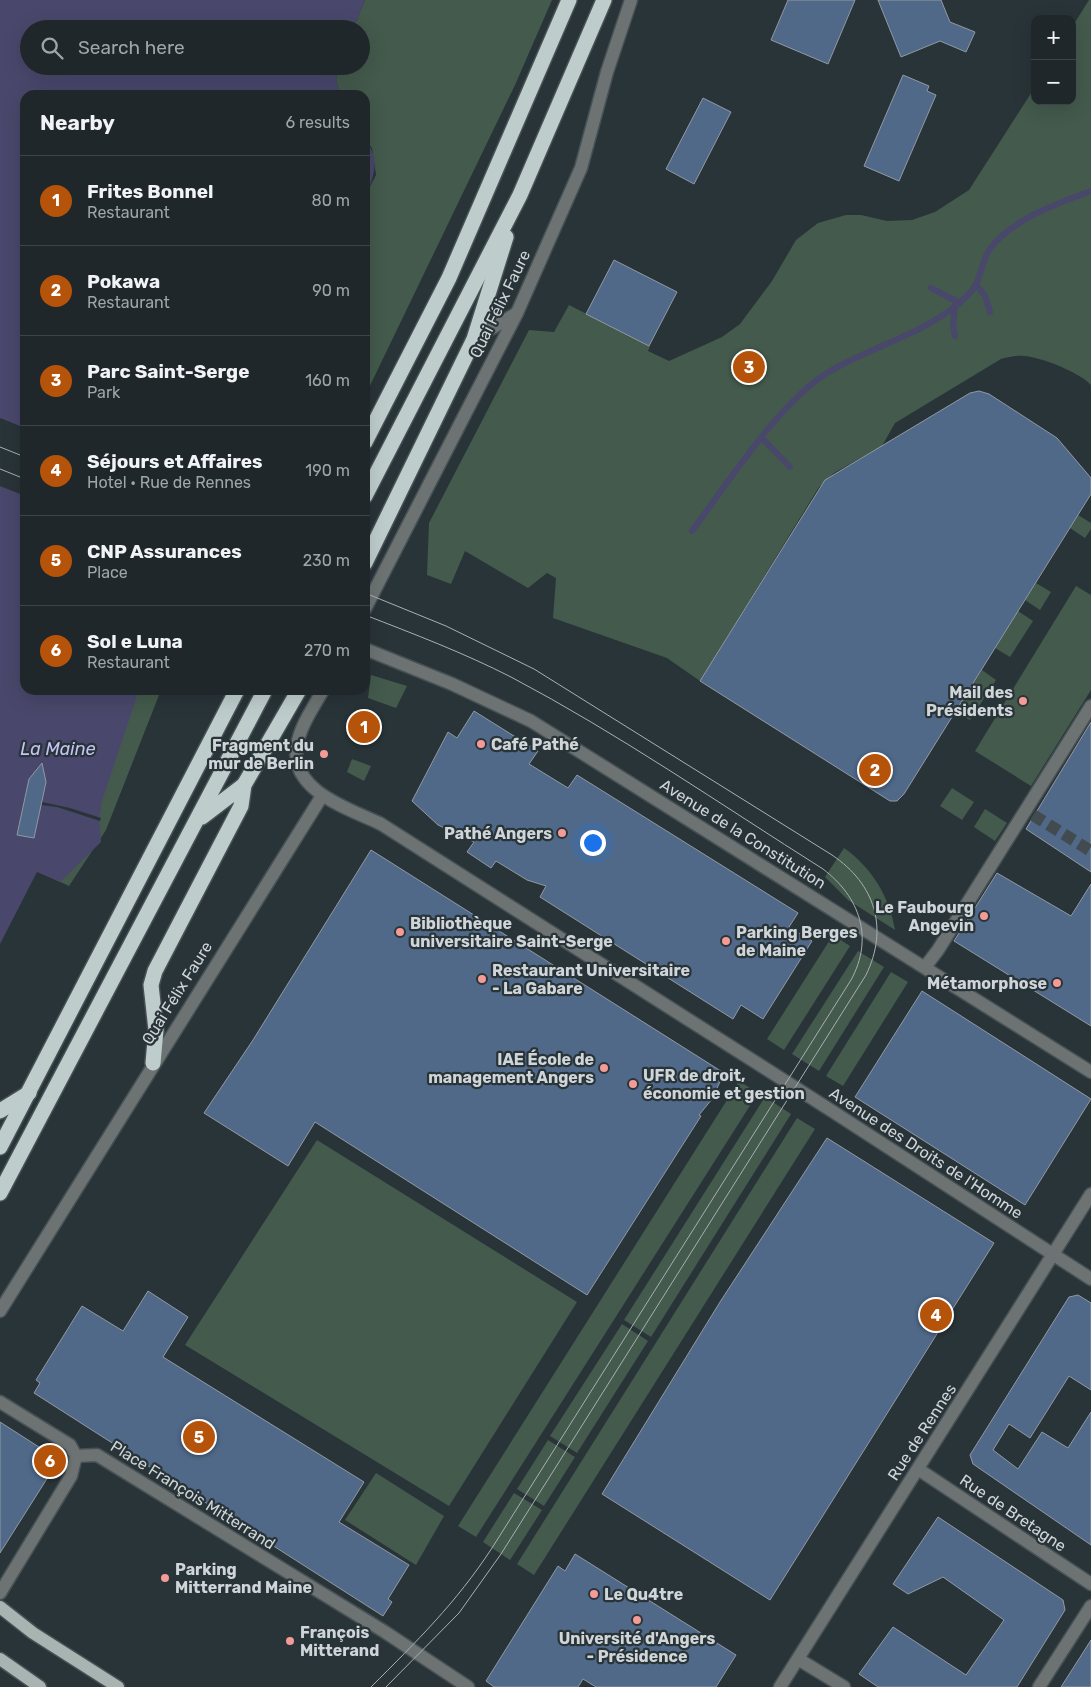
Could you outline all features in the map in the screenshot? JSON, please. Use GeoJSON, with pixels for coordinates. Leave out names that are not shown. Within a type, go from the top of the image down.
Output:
{"type":"FeatureCollection","features":[{"type":"Feature","properties":{"kind":"highway"},"geometry":{"type":"LineString","coordinates":[[370,432],[449,278],[569,0]]}},
{"type":"Feature","properties":{"kind":"highway","name":"Quai Félix Faure"},"geometry":{"type":"LineString","coordinates":[[370,486],[520,195],[604,0]]}},
{"type":"Feature","properties":{"kind":"highway"},"geometry":{"type":"LineString","coordinates":[[370,553],[474,339],[520,195]]}},
{"type":"Feature","properties":{"kind":"highway"},"geometry":{"type":"LineString","coordinates":[[0,1147],[235,695]]}},
{"type":"Feature","properties":{"kind":"highway"},"geometry":{"type":"LineString","coordinates":[[0,1192],[262,695]]}},
{"type":"Feature","properties":{"kind":"highway"},"geometry":{"type":"LineString","coordinates":[[153,1064],[156,1030],[151,985],[155,970],[240,806],[244,785],[296,695]]}},
{"type":"Feature","properties":{"kind":"highway"},"geometry":{"type":"LineString","coordinates":[[198,820],[244,785]]}},
{"type":"Feature","properties":{"kind":"highway"},"geometry":{"type":"LineString","coordinates":[[0,1111],[30,1092]]}},
{"type":"Feature","properties":{"kind":"main road"},"geometry":{"type":"LineString","coordinates":[[0,1607],[33,1633],[118,1687]]}},
{"type":"Feature","properties":{"kind":"main road"},"geometry":{"type":"LineString","coordinates":[[0,1659],[40,1687]]}},
{"type":"Feature","properties":{"kind":"street","name":"Quai Félix Faure"},"geometry":{"type":"LineString","coordinates":[[370,598],[517,313],[582,168],[607,72],[632,0]]}},
{"type":"Feature","properties":{"kind":"street"},"geometry":{"type":"LineString","coordinates":[[474,339],[517,313]]}},
{"type":"Feature","properties":{"kind":"street","name":"Avenue de la Constitution"},"geometry":{"type":"LineString","coordinates":[[370,652],[452,684],[531,721],[1091,1072]]}},
{"type":"Feature","properties":{"kind":"street"},"geometry":{"type":"LineString","coordinates":[[319,695],[301,731],[296,748],[299,764],[305,778],[322,796]]}},
{"type":"Feature","properties":{"kind":"street"},"geometry":{"type":"LineString","coordinates":[[924,967],[941,945],[1030,812],[1091,706]]}},
{"type":"Feature","properties":{"kind":"street","name":"Quai Félix Faure"},"geometry":{"type":"LineString","coordinates":[[0,1312],[322,796]]}},
{"type":"Feature","properties":{"kind":"street","name":"Avenue des Droits de l'Homme"},"geometry":{"type":"LineString","coordinates":[[322,796],[380,824],[1054,1253],[1091,1279]]}},
{"type":"Feature","properties":{"kind":"street","name":"Rue de Rennes"},"geometry":{"type":"LineString","coordinates":[[780,1687],[1091,1194]]}},
{"type":"Feature","properties":{"kind":"street"},"geometry":{"type":"LineString","coordinates":[[0,1402],[70,1445],[76,1456],[71,1476],[0,1593]]}},
{"type":"Feature","properties":{"kind":"street","name":"Place François Mitterrand"},"geometry":{"type":"LineString","coordinates":[[76,1456],[97,1455],[385,1632],[468,1687]]}},
{"type":"Feature","properties":{"kind":"street","name":"Rue de Bretagne"},"geometry":{"type":"LineString","coordinates":[[918,1469],[1091,1584]]}},
{"type":"Feature","properties":{"kind":"street"},"geometry":{"type":"LineString","coordinates":[[1039,1687],[1091,1606]]}},
{"type":"Feature","properties":{"kind":"street"},"geometry":{"type":"LineString","coordinates":[[798,1659],[844,1687]]}},
{"type":"Feature","properties":{"kind":"green space"},"geometry":{"type":"Polygon","coordinates":[[[365,0],[552,0],[515,85],[370,386],[370,186],[376,175],[370,145],[370,90],[339,90],[336,80],[337,75],[370,75],[370,20],[357,20],[365,0]]]}},
{"type":"Feature","properties":{"kind":"green space"},"geometry":{"type":"Polygon","coordinates":[[[1089,0],[1091,0],[1091,385],[1078,375],[1050,362],[1031,357],[1012,356],[1001,359],[895,423],[882,446],[834,473],[819,487],[700,681],[667,658],[553,618],[556,578],[547,573],[528,588],[465,551],[451,584],[427,575],[429,523],[529,330],[554,332],[569,305],[650,346],[648,351],[669,361],[722,337],[740,324],[772,281],[796,240],[818,223],[846,215],[861,215],[887,221],[912,220],[935,212],[969,190],[1031,93],[1031,105],[1076,105],[1076,21],[1089,0]]]}},
{"type":"Feature","properties":{"kind":"green space"},"geometry":{"type":"Polygon","coordinates":[[[1078,515],[1091,523],[1091,529],[1085,538],[1070,528],[1078,515]]]}},
{"type":"Feature","properties":{"kind":"green space"},"geometry":{"type":"Polygon","coordinates":[[[1036,583],[1051,592],[1040,610],[1025,600],[1036,583]]]}},
{"type":"Feature","properties":{"kind":"green space"},"geometry":{"type":"Polygon","coordinates":[[[1076,586],[1091,595],[1091,690],[1031,786],[975,751],[1076,586]]]}},
{"type":"Feature","properties":{"kind":"green space"},"geometry":{"type":"Polygon","coordinates":[[[1018,611],[1033,621],[1010,657],[995,648],[1018,611]]]}},
{"type":"Feature","properties":{"kind":"green space"},"geometry":{"type":"Polygon","coordinates":[[[982,670],[996,680],[970,720],[955,712],[982,670]]]}},
{"type":"Feature","properties":{"kind":"green space"},"geometry":{"type":"Polygon","coordinates":[[[371,675],[407,686],[396,708],[368,698],[370,695],[371,675]]]}},
{"type":"Feature","properties":{"kind":"green space"},"geometry":{"type":"Polygon","coordinates":[[[87,695],[159,695],[106,830],[69,886],[45,875],[96,783],[87,695]]]}},
{"type":"Feature","properties":{"kind":"green space"},"geometry":{"type":"Polygon","coordinates":[[[352,759],[371,766],[364,781],[347,772],[352,759]]]}},
{"type":"Feature","properties":{"kind":"green space"},"geometry":{"type":"Polygon","coordinates":[[[952,788],[974,802],[962,820],[940,806],[952,788]]]}},
{"type":"Feature","properties":{"kind":"green space"},"geometry":{"type":"Polygon","coordinates":[[[985,809],[1007,823],[995,841],[974,827],[985,809]]]}},
{"type":"Feature","properties":{"kind":"green space"},"geometry":{"type":"Polygon","coordinates":[[[844,848],[863,864],[878,884],[884,894],[895,930],[848,900],[825,877],[844,848]]]}},
{"type":"Feature","properties":{"kind":"green space"},"geometry":{"type":"Polygon","coordinates":[[[833,935],[850,946],[784,1050],[767,1039],[833,935]]]}},
{"type":"Feature","properties":{"kind":"green space"},"geometry":{"type":"Polygon","coordinates":[[[858,951],[884,967],[819,1071],[792,1054],[858,951]]]}},
{"type":"Feature","properties":{"kind":"green space"},"geometry":{"type":"Polygon","coordinates":[[[891,972],[908,982],[843,1086],[826,1076],[891,972]]]}},
{"type":"Feature","properties":{"kind":"green space"},"geometry":{"type":"Polygon","coordinates":[[[739,1081],[758,1093],[476,1537],[458,1526],[739,1081]]]}},
{"type":"Feature","properties":{"kind":"green space"},"geometry":{"type":"Polygon","coordinates":[[[765,1097],[791,1114],[651,1337],[624,1320],[765,1097]]]}},
{"type":"Feature","properties":{"kind":"green space"},"geometry":{"type":"Polygon","coordinates":[[[797,1118],[815,1129],[534,1575],[517,1564],[797,1118]]]}},
{"type":"Feature","properties":{"kind":"green space"},"geometry":{"type":"Polygon","coordinates":[[[317,1140],[577,1302],[449,1506],[185,1345],[317,1140]]]}},
{"type":"Feature","properties":{"kind":"green space"},"geometry":{"type":"Polygon","coordinates":[[[622,1324],[648,1341],[577,1453],[550,1436],[622,1324]]]}},
{"type":"Feature","properties":{"kind":"green space"},"geometry":{"type":"Polygon","coordinates":[[[548,1440],[575,1457],[544,1506],[517,1489],[548,1440]]]}},
{"type":"Feature","properties":{"kind":"green space"},"geometry":{"type":"Polygon","coordinates":[[[376,1473],[444,1516],[416,1565],[345,1520],[376,1473]]]}},
{"type":"Feature","properties":{"kind":"green space"},"geometry":{"type":"Polygon","coordinates":[[[514,1493],[542,1510],[510,1560],[483,1542],[514,1493]]]}},
{"type":"Feature","properties":{"kind":"water","name":"La Maine"},"geometry":{"type":"Polygon","coordinates":[[[0,0],[365,0],[357,20],[20,20],[20,75],[337,75],[336,80],[339,90],[20,90],[20,695],[137,695],[102,801],[99,819],[101,842],[60,882],[37,872],[0,944],[0,0]]]}},
{"type":"Feature","properties":{"kind":"water"},"geometry":{"type":"Polygon","coordinates":[[[370,148],[374,160],[370,185],[370,148]]]}},
{"type":"Feature","properties":{"kind":"pier"},"geometry":{"type":"Polygon","coordinates":[[[0,418],[20,426],[20,494],[0,486],[0,418]]]}},
{"type":"Feature","properties":{"kind":"pier"},"geometry":{"type":"Polygon","coordinates":[[[42,802],[70,808],[101,818],[100,821],[57,807],[41,805],[42,802]]]}},
{"type":"Feature","properties":{"kind":"building"},"geometry":{"type":"Polygon","coordinates":[[[788,0],[855,0],[828,64],[771,40],[788,0]]]}},
{"type":"Feature","properties":{"kind":"building"},"geometry":{"type":"Polygon","coordinates":[[[878,0],[941,0],[950,22],[975,32],[966,52],[940,41],[901,57],[878,0]]]}},
{"type":"Feature","properties":{"kind":"building"},"geometry":{"type":"Polygon","coordinates":[[[903,75],[929,86],[927,91],[936,95],[899,181],[864,166],[903,75]]]}},
{"type":"Feature","properties":{"kind":"building"},"geometry":{"type":"Polygon","coordinates":[[[703,98],[731,112],[694,184],[666,169],[703,98]]]}},
{"type":"Feature","properties":{"kind":"building"},"geometry":{"type":"Polygon","coordinates":[[[614,260],[677,292],[649,346],[586,314],[614,260]]]}},
{"type":"Feature","properties":{"kind":"building"},"geometry":{"type":"Polygon","coordinates":[[[979,391],[989,394],[1057,438],[1091,478],[1091,494],[904,794],[897,801],[890,801],[700,681],[825,480],[970,393],[979,391]]]}},
{"type":"Feature","properties":{"kind":"building","name":"Pathé Angers"},"geometry":{"type":"Polygon","coordinates":[[[474,711],[538,751],[529,764],[568,788],[577,775],[798,913],[789,927],[812,941],[763,1019],[741,1005],[733,1019],[540,897],[546,886],[527,880],[496,861],[491,868],[467,852],[474,842],[438,825],[412,801],[448,732],[457,738],[474,711]]]}},
{"type":"Feature","properties":{"kind":"building"},"geometry":{"type":"Polygon","coordinates":[[[1091,722],[1091,872],[1026,829],[1091,722]]]}},
{"type":"Feature","properties":{"kind":"building"},"geometry":{"type":"Polygon","coordinates":[[[42,763],[46,782],[34,838],[17,835],[29,779],[42,763]]]}},
{"type":"Feature","properties":{"kind":"building"},"geometry":{"type":"Polygon","coordinates":[[[371,850],[724,1073],[712,1099],[699,1115],[701,1116],[587,1295],[315,1122],[288,1166],[204,1113],[253,1040],[371,850]]]}},
{"type":"Feature","properties":{"kind":"building","name":"Métamorphose"},"geometry":{"type":"Polygon","coordinates":[[[997,873],[1071,916],[1091,884],[1091,1026],[954,941],[997,873]]]}},
{"type":"Feature","properties":{"kind":"building"},"geometry":{"type":"Polygon","coordinates":[[[922,991],[1091,1099],[1025,1205],[855,1097],[922,991]]]}},
{"type":"Feature","properties":{"kind":"building"},"geometry":{"type":"Polygon","coordinates":[[[827,1138],[994,1243],[770,1600],[602,1494],[720,1302],[827,1138]]]}},
{"type":"Feature","properties":{"kind":"building"},"geometry":{"type":"Polygon","coordinates":[[[148,1291],[188,1317],[163,1357],[364,1482],[339,1522],[409,1565],[388,1599],[392,1602],[383,1616],[34,1393],[40,1383],[36,1380],[82,1306],[123,1331],[148,1291]]]}},
{"type":"Feature","properties":{"kind":"building"},"geometry":{"type":"Polygon","coordinates":[[[1078,1295],[1091,1303],[1091,1390],[1069,1376],[1030,1438],[1009,1424],[993,1450],[1018,1469],[1042,1432],[1068,1448],[1091,1412],[1091,1545],[973,1464],[970,1455],[1069,1297],[1078,1295]]]}},
{"type":"Feature","properties":{"kind":"building"},"geometry":{"type":"Polygon","coordinates":[[[0,1422],[53,1456],[55,1466],[0,1553],[0,1422]]]}},
{"type":"Feature","properties":{"kind":"building"},"geometry":{"type":"Polygon","coordinates":[[[938,1517],[1063,1600],[1065,1610],[1017,1687],[878,1687],[859,1674],[893,1627],[966,1675],[1004,1620],[943,1577],[908,1594],[893,1584],[938,1517]]]}},
{"type":"Feature","properties":{"kind":"building"},"geometry":{"type":"Polygon","coordinates":[[[575,1554],[736,1655],[716,1687],[596,1687],[583,1679],[578,1687],[494,1687],[486,1681],[558,1566],[565,1571],[575,1554]]]}},
{"type":"Feature","properties":{"kind":"building"},"geometry":{"type":"Polygon","coordinates":[[[1091,1640],[1091,1687],[1061,1687],[1077,1662],[1091,1640]]]}},
{"type":"Feature","properties":{"kind":"waterway"},"geometry":{"type":"LineString","coordinates":[[692,531],[753,447],[770,426],[806,389],[824,375],[840,366],[927,325],[943,315],[973,289],[987,253],[1010,229],[1036,214],[1091,191]]}},
{"type":"Feature","properties":{"kind":"waterway"},"geometry":{"type":"LineString","coordinates":[[976,284],[985,296],[990,312]]}},
{"type":"Feature","properties":{"kind":"waterway"},"geometry":{"type":"LineString","coordinates":[[931,288],[960,303]]}},
{"type":"Feature","properties":{"kind":"waterway"},"geometry":{"type":"LineString","coordinates":[[955,306],[953,324],[955,336]]}},
{"type":"Feature","properties":{"kind":"waterway"},"geometry":{"type":"LineString","coordinates":[[762,438],[790,467]]}},
{"type":"Feature","properties":{"kind":"tunnel"},"geometry":{"type":"LineString","coordinates":[[1033,815],[1091,851]]}},
{"type":"Feature","properties":{"kind":"tram line"},"geometry":{"type":"LineString","coordinates":[[0,447],[20,455]]}},
{"type":"Feature","properties":{"kind":"tram line"},"geometry":{"type":"LineString","coordinates":[[0,469],[20,477]]}},
{"type":"Feature","properties":{"kind":"tram line"},"geometry":{"type":"LineString","coordinates":[[370,595],[446,626],[534,669],[832,855],[859,879],[868,893],[874,908],[877,924],[873,958],[866,975],[501,1554],[459,1613],[386,1687]]}},
{"type":"Feature","properties":{"kind":"tram line"},"geometry":{"type":"LineString","coordinates":[[370,617],[493,668],[551,699],[630,746],[823,869],[836,880],[854,905],[860,919],[862,934],[862,949],[851,980],[492,1548],[450,1604],[371,1687]]}},
{"type":"Feature","properties":{"kind":"place","name":"Parc Saint-Serge"},"geometry":{"type":"Point","coordinates":[749,367]}},
{"type":"Feature","properties":{"kind":"place","name":"Mail des Présidents"},"geometry":{"type":"Point","coordinates":[1023,701]}},
{"type":"Feature","properties":{"kind":"place","name":"Frites Bonnel"},"geometry":{"type":"Point","coordinates":[364,727]}},
{"type":"Feature","properties":{"kind":"place","name":"Café Pathé"},"geometry":{"type":"Point","coordinates":[481,744]}},
{"type":"Feature","properties":{"kind":"place","name":"Fragment du mur de Berlin"},"geometry":{"type":"Point","coordinates":[324,754]}},
{"type":"Feature","properties":{"kind":"place","name":"Pokawa"},"geometry":{"type":"Point","coordinates":[875,770]}},
{"type":"Feature","properties":{"kind":"place","name":"Pathé Angers"},"geometry":{"type":"Point","coordinates":[562,833]}},
{"type":"Feature","properties":{"kind":"place","name":"Le Faubourg Angevin"},"geometry":{"type":"Point","coordinates":[984,916]}},
{"type":"Feature","properties":{"kind":"place","name":"Bibliothèque universitaire Saint-Serge"},"geometry":{"type":"Point","coordinates":[400,932]}},
{"type":"Feature","properties":{"kind":"place","name":"Parking Berges de Maine"},"geometry":{"type":"Point","coordinates":[726,941]}},
{"type":"Feature","properties":{"kind":"place","name":"Restaurant Universitaire - La Gabare"},"geometry":{"type":"Point","coordinates":[482,979]}},
{"type":"Feature","properties":{"kind":"place","name":"Métamorphose"},"geometry":{"type":"Point","coordinates":[1057,983]}},
{"type":"Feature","properties":{"kind":"place","name":"IAE École de management Angers"},"geometry":{"type":"Point","coordinates":[604,1068]}},
{"type":"Feature","properties":{"kind":"place","name":"UFR de droit, économie et gestion"},"geometry":{"type":"Point","coordinates":[633,1084]}},
{"type":"Feature","properties":{"kind":"place","name":"Séjours et Affaires"},"geometry":{"type":"Point","coordinates":[936,1315]}},
{"type":"Feature","properties":{"kind":"place","name":"CNP Assurances"},"geometry":{"type":"Point","coordinates":[199,1437]}},
{"type":"Feature","properties":{"kind":"place","name":"Sol e Luna"},"geometry":{"type":"Point","coordinates":[50,1461]}},
{"type":"Feature","properties":{"kind":"place","name":"Parking Mitterrand Maine"},"geometry":{"type":"Point","coordinates":[165,1578]}},
{"type":"Feature","properties":{"kind":"place","name":"Le Qu4tre"},"geometry":{"type":"Point","coordinates":[594,1594]}},
{"type":"Feature","properties":{"kind":"place","name":"Université d'Angers - Présidence"},"geometry":{"type":"Point","coordinates":[637,1620]}},
{"type":"Feature","properties":{"kind":"place","name":"François Mitterand"},"geometry":{"type":"Point","coordinates":[290,1641]}}]}
